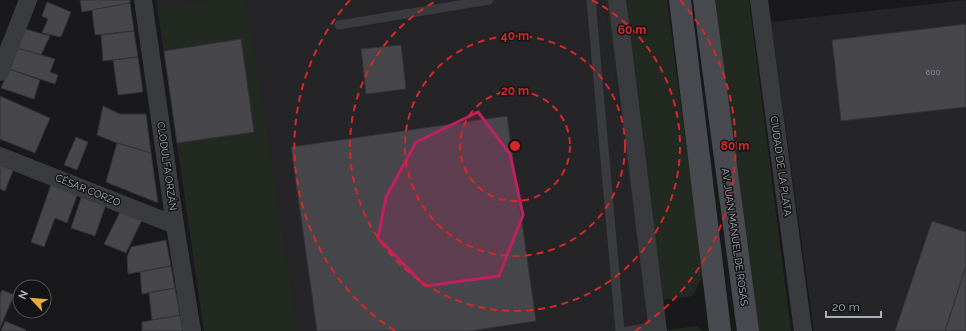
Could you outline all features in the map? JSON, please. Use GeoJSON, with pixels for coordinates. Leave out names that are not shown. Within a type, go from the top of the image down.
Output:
{"type":"FeatureCollection","features":[{"type":"Feature","properties":{"kind":"main road"},"geometry":{"type":"LineString","coordinates":[[680,0],[720,331]]}},
{"type":"Feature","properties":{"kind":"main road","name":"AV. JUAN MANUEL DE ROSAS"},"geometry":{"type":"LineString","coordinates":[[704,0],[748,331]]}},
{"type":"Feature","properties":{"kind":"street"},"geometry":{"type":"LineString","coordinates":[[0,72],[28,0]]}},
{"type":"Feature","properties":{"kind":"street","name":"CLODULFA ORZÁN"},"geometry":{"type":"LineString","coordinates":[[143,0],[175,225],[192,331]]}},
{"type":"Feature","properties":{"kind":"street"},"geometry":{"type":"LineString","coordinates":[[617,0],[658,329]]}},
{"type":"Feature","properties":{"kind":"street","name":"CIUDAD DE LA PLATA"},"geometry":{"type":"LineString","coordinates":[[761,0],[803,331]]}},
{"type":"Feature","properties":{"kind":"street","name":"CÉSAR CORZO"},"geometry":{"type":"LineString","coordinates":[[0,156],[175,225]]}},
{"type":"Feature","properties":{"kind":"lane"},"geometry":{"type":"LineString","coordinates":[[339,25],[489,0]]}},
{"type":"Feature","properties":{"kind":"lane"},"geometry":{"type":"LineString","coordinates":[[591,0],[620,331]]}},
{"type":"Feature","properties":{"kind":"lane"},"geometry":{"type":"LineString","coordinates":[[627,331],[658,329]]}},
{"type":"Feature","properties":{"kind":"highlighted area"},"geometry":{"type":"Polygon","coordinates":[[[478,112],[510,154],[523,215],[499,276],[425,286],[378,238],[386,197],[416,142],[478,112]]]}},
{"type":"Feature","properties":{"kind":"shaded area"},"geometry":{"type":"Polygon","coordinates":[[[156,0],[604,0],[654,331],[204,331],[156,0]]]}},
{"type":"Feature","properties":{"kind":"shaded area"},"geometry":{"type":"Polygon","coordinates":[[[214,0],[246,0],[298,331],[204,331],[158,9],[214,0]]]}},
{"type":"Feature","properties":{"kind":"shaded area"},"geometry":{"type":"Polygon","coordinates":[[[604,0],[667,0],[703,274],[693,296],[650,302],[604,0]]]}},
{"type":"Feature","properties":{"kind":"shaded area"},"geometry":{"type":"Polygon","coordinates":[[[715,0],[749,0],[791,331],[758,331],[715,0]]]}},
{"type":"Feature","properties":{"kind":"shaded area"},"geometry":{"type":"Polygon","coordinates":[[[966,0],[966,331],[814,331],[771,22],[966,0]]]}},
{"type":"Feature","properties":{"kind":"shaded area"},"geometry":{"type":"Polygon","coordinates":[[[697,326],[703,331],[661,331],[697,326]]]}},
{"type":"Feature","properties":{"kind":"building"},"geometry":{"type":"Polygon","coordinates":[[[80,0],[130,0],[130,3],[82,12],[80,0]]]}},
{"type":"Feature","properties":{"kind":"building"},"geometry":{"type":"Polygon","coordinates":[[[47,2],[71,12],[61,37],[42,33],[48,19],[42,16],[47,2]]]}},
{"type":"Feature","properties":{"kind":"building"},"geometry":{"type":"Polygon","coordinates":[[[130,3],[134,31],[95,35],[92,10],[130,3]]]}},
{"type":"Feature","properties":{"kind":"building"},"geometry":{"type":"Polygon","coordinates":[[[966,24],[966,107],[841,121],[832,40],[966,24]]]}},
{"type":"Feature","properties":{"kind":"building"},"geometry":{"type":"Polygon","coordinates":[[[25,29],[50,36],[41,55],[17,48],[25,29]]]}},
{"type":"Feature","properties":{"kind":"building"},"geometry":{"type":"Polygon","coordinates":[[[134,31],[138,57],[103,61],[101,35],[134,31]]]}},
{"type":"Feature","properties":{"kind":"building"},"geometry":{"type":"Polygon","coordinates":[[[241,39],[254,132],[177,143],[164,51],[241,39]]]}},
{"type":"Feature","properties":{"kind":"building"},"geometry":{"type":"Polygon","coordinates":[[[401,45],[406,89],[366,94],[361,49],[401,45]]]}},
{"type":"Feature","properties":{"kind":"building"},"geometry":{"type":"Polygon","coordinates":[[[17,48],[55,59],[50,72],[58,75],[55,84],[9,69],[17,48]]]}},
{"type":"Feature","properties":{"kind":"building"},"geometry":{"type":"Polygon","coordinates":[[[138,57],[143,92],[118,95],[113,60],[138,57]]]}},
{"type":"Feature","properties":{"kind":"building"},"geometry":{"type":"Polygon","coordinates":[[[9,69],[40,80],[34,99],[1,88],[9,69]]]}},
{"type":"Feature","properties":{"kind":"building"},"geometry":{"type":"Polygon","coordinates":[[[0,96],[50,118],[35,153],[0,139],[0,96]]]}},
{"type":"Feature","properties":{"kind":"building"},"geometry":{"type":"Polygon","coordinates":[[[103,106],[120,114],[146,114],[151,153],[117,143],[97,135],[103,106]]]}},
{"type":"Feature","properties":{"kind":"building"},"geometry":{"type":"Polygon","coordinates":[[[507,116],[536,321],[470,331],[317,331],[291,147],[507,116]]]}},
{"type":"Feature","properties":{"kind":"building"},"geometry":{"type":"Polygon","coordinates":[[[76,137],[88,142],[77,170],[64,165],[76,137]]]}},
{"type":"Feature","properties":{"kind":"building"},"geometry":{"type":"Polygon","coordinates":[[[117,143],[151,153],[158,203],[106,182],[117,143]]]}},
{"type":"Feature","properties":{"kind":"building"},"geometry":{"type":"Polygon","coordinates":[[[0,162],[14,168],[5,191],[0,189],[0,162]]]}},
{"type":"Feature","properties":{"kind":"building"},"geometry":{"type":"Polygon","coordinates":[[[52,182],[78,193],[67,223],[55,218],[44,247],[31,242],[52,182]]]}},
{"type":"Feature","properties":{"kind":"building"},"geometry":{"type":"Polygon","coordinates":[[[82,195],[106,204],[95,236],[71,228],[82,195]]]}},
{"type":"Feature","properties":{"kind":"building"},"geometry":{"type":"Polygon","coordinates":[[[121,210],[143,218],[126,253],[104,244],[121,210]]]}},
{"type":"Feature","properties":{"kind":"building"},"geometry":{"type":"Polygon","coordinates":[[[932,221],[966,232],[966,266],[945,331],[895,331],[932,221]]]}},
{"type":"Feature","properties":{"kind":"building"},"geometry":{"type":"Polygon","coordinates":[[[166,240],[171,266],[128,274],[127,257],[131,247],[166,240]]]}},
{"type":"Feature","properties":{"kind":"building"},"geometry":{"type":"Polygon","coordinates":[[[171,266],[175,288],[142,294],[140,272],[171,266]]]}},
{"type":"Feature","properties":{"kind":"building"},"geometry":{"type":"Polygon","coordinates":[[[966,266],[966,331],[945,331],[966,266]]]}},
{"type":"Feature","properties":{"kind":"building"},"geometry":{"type":"Polygon","coordinates":[[[175,288],[180,315],[152,320],[149,293],[175,288]]]}},
{"type":"Feature","properties":{"kind":"building"},"geometry":{"type":"Polygon","coordinates":[[[2,290],[12,294],[12,300],[0,328],[0,295],[2,290]]]}},
{"type":"Feature","properties":{"kind":"building"},"geometry":{"type":"Polygon","coordinates":[[[180,315],[183,331],[142,331],[142,322],[180,315]]]}},
{"type":"Feature","properties":{"kind":"building"},"geometry":{"type":"Polygon","coordinates":[[[5,321],[26,330],[1,331],[5,321]]]}}]}
